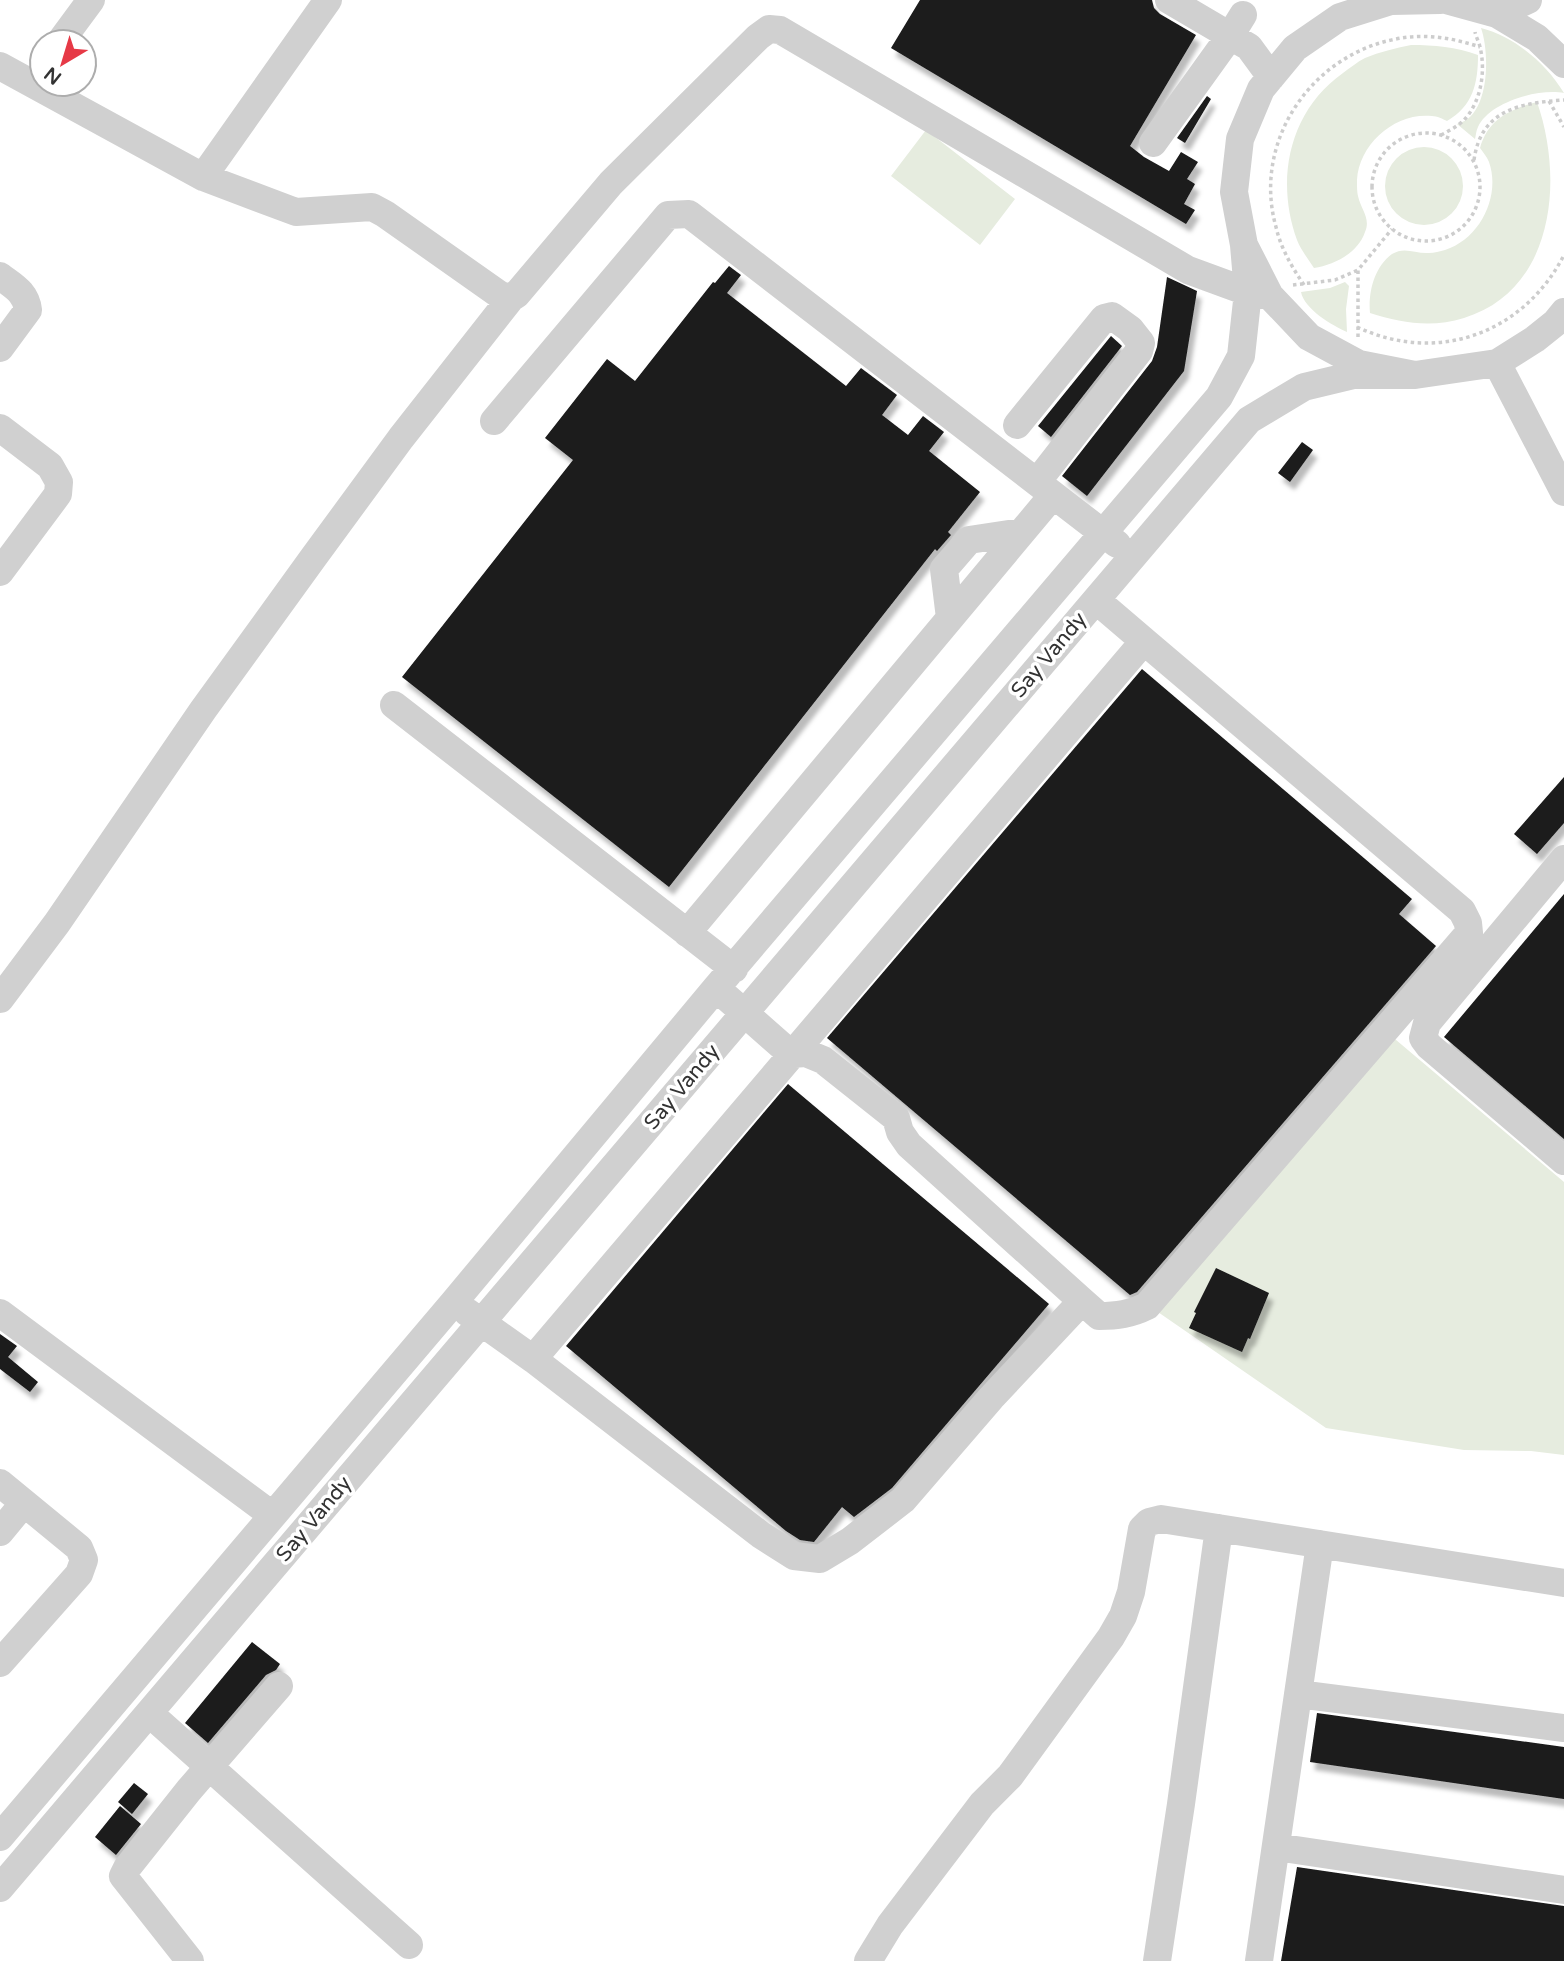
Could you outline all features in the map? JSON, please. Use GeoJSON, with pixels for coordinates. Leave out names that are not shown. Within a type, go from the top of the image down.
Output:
{"type":"FeatureCollection","features":[{"type":"Feature","properties":{"kind":"street"},"geometry":{"type":"LineString","coordinates":[[70,28],[91,0]]}},
{"type":"Feature","properties":{"kind":"street"},"geometry":{"type":"LineString","coordinates":[[203,177],[328,0]]}},
{"type":"Feature","properties":{"kind":"street"},"geometry":{"type":"LineString","coordinates":[[1168,0],[1237,25],[1271,77]]}},
{"type":"Feature","properties":{"kind":"street"},"geometry":{"type":"LineString","coordinates":[[1497,14],[1528,0]]}},
{"type":"Feature","properties":{"kind":"street","name":"Say Vandy"},"geometry":{"type":"LineString","coordinates":[[0,1837],[1219,397],[1241,356],[1261,292],[1244,245],[1234,192],[1240,139],[1261,89],[1295,48],[1340,17],[1391,1],[1451,2],[1497,14],[1537,38],[1564,64]]}},
{"type":"Feature","properties":{"kind":"street"},"geometry":{"type":"LineString","coordinates":[[1153,143],[1237,25]]}},
{"type":"Feature","properties":{"kind":"street"},"geometry":{"type":"LineString","coordinates":[[0,999],[57,923],[203,710],[337,525],[401,438],[511,298],[611,183],[769,29],[779,30],[1188,270],[1261,292],[1310,337],[1359,364],[1415,375],[1497,363],[1535,339],[1564,312]]}},
{"type":"Feature","properties":{"kind":"street"},"geometry":{"type":"LineString","coordinates":[[0,66],[28,72]]}},
{"type":"Feature","properties":{"kind":"street"},"geometry":{"type":"LineString","coordinates":[[75,98],[203,177],[296,212],[372,207],[500,295],[511,298]]}},
{"type":"Feature","properties":{"kind":"street"},"geometry":{"type":"LineString","coordinates":[[494,421],[668,215],[689,214],[1133,556]]}},
{"type":"Feature","properties":{"kind":"street"},"geometry":{"type":"LineString","coordinates":[[0,276],[20,291],[28,310],[0,348]]}},
{"type":"Feature","properties":{"kind":"street"},"geometry":{"type":"LineString","coordinates":[[687,933],[950,618],[944,569],[969,540],[1023,532],[1045,488],[1139,351],[1141,343],[1112,316],[1104,318],[1017,425]]}},
{"type":"Feature","properties":{"kind":"street"},"geometry":{"type":"LineString","coordinates":[[1535,339],[1564,344]]}},
{"type":"Feature","properties":{"kind":"street"},"geometry":{"type":"LineString","coordinates":[[1497,363],[1564,492]]}},
{"type":"Feature","properties":{"kind":"street","name":"Say Vandy"},"geometry":{"type":"LineString","coordinates":[[0,1888],[1249,420],[1304,387],[1354,375],[1415,375]]}},
{"type":"Feature","properties":{"kind":"street"},"geometry":{"type":"LineString","coordinates":[[0,428],[50,466],[59,482],[58,494],[0,572]]}},
{"type":"Feature","properties":{"kind":"street"},"geometry":{"type":"LineString","coordinates":[[394,705],[687,933],[725,979],[745,1013],[792,1055],[806,1053],[823,1060],[896,1118],[900,1132],[909,1145],[1082,1301],[1099,1316],[1118,1316],[1147,1306],[1469,933],[1462,911],[1096,600]]}},
{"type":"Feature","properties":{"kind":"street"},"geometry":{"type":"LineString","coordinates":[[533,1359],[1144,641]]}},
{"type":"Feature","properties":{"kind":"street"},"geometry":{"type":"LineString","coordinates":[[1564,859],[1427,1023],[1423,1038],[1564,1161]]}},
{"type":"Feature","properties":{"kind":"street"},"geometry":{"type":"LineString","coordinates":[[454,1302],[533,1359],[761,1535],[794,1556],[820,1559],[850,1541],[903,1500],[991,1398],[1082,1301]]}},
{"type":"Feature","properties":{"kind":"street"},"geometry":{"type":"LineString","coordinates":[[0,1312],[272,1515]]}},
{"type":"Feature","properties":{"kind":"street"},"geometry":{"type":"LineString","coordinates":[[0,1483],[79,1548],[84,1560],[79,1574],[0,1663]]}},
{"type":"Feature","properties":{"kind":"street"},"geometry":{"type":"LineString","coordinates":[[0,1532],[24,1503]]}},
{"type":"Feature","properties":{"kind":"street"},"geometry":{"type":"LineString","coordinates":[[868,1961],[890,1925],[982,1804],[1010,1776],[1111,1637],[1123,1616],[1131,1592],[1142,1529],[1149,1522],[1161,1519],[1564,1583]]}},
{"type":"Feature","properties":{"kind":"street"},"geometry":{"type":"LineString","coordinates":[[1157,1961],[1219,1528]]}},
{"type":"Feature","properties":{"kind":"street"},"geometry":{"type":"LineString","coordinates":[[1259,1961],[1320,1544]]}},
{"type":"Feature","properties":{"kind":"street"},"geometry":{"type":"LineString","coordinates":[[190,1961],[123,1876],[181,1800],[279,1686]]}},
{"type":"Feature","properties":{"kind":"street"},"geometry":{"type":"LineString","coordinates":[[1298,1694],[1564,1728]]}},
{"type":"Feature","properties":{"kind":"street"},"geometry":{"type":"LineString","coordinates":[[149,1713],[408,1945]]}},
{"type":"Feature","properties":{"kind":"street"},"geometry":{"type":"LineString","coordinates":[[1276,1847],[1564,1890]]}},
{"type":"Feature","properties":{"kind":"path"},"geometry":{"type":"LineString","coordinates":[[1441,135],[1463,121],[1474,107],[1480,90],[1482,70],[1480,47],[1451,2]]}},
{"type":"Feature","properties":{"kind":"path"},"geometry":{"type":"LineString","coordinates":[[1304,285],[1290,265],[1282,246],[1275,226],[1271,194],[1273,163],[1278,143],[1285,123],[1308,88],[1340,61],[1377,43],[1419,36],[1450,39],[1480,47]]}},
{"type":"Feature","properties":{"kind":"path"},"geometry":{"type":"LineString","coordinates":[[1474,161],[1459,144],[1441,135],[1417,134],[1403,138],[1391,146],[1377,164],[1372,186],[1379,214],[1392,229],[1407,238],[1429,242],[1443,239],[1462,229],[1472,217],[1480,197],[1480,182],[1474,161],[1476,147],[1484,130],[1511,108],[1527,103],[1564,100]]}},
{"type":"Feature","properties":{"kind":"path"},"geometry":{"type":"LineString","coordinates":[[1549,101],[1564,127]]}},
{"type":"Feature","properties":{"kind":"path"},"geometry":{"type":"LineString","coordinates":[[1261,292],[1335,281],[1359,270],[1392,229]]}},
{"type":"Feature","properties":{"kind":"path"},"geometry":{"type":"LineString","coordinates":[[1357,327],[1388,339],[1409,342],[1430,343],[1471,336],[1491,329],[1526,306],[1553,275],[1564,255]]}},
{"type":"Feature","properties":{"kind":"path"},"geometry":{"type":"LineString","coordinates":[[1359,270],[1359,364]]}},
{"type":"Feature","properties":{"kind":"shaded area"},"geometry":{"type":"Polygon","coordinates":[[[1481,28],[1506,38],[1528,53],[1548,71],[1564,93],[1529,95],[1503,104],[1484,118],[1477,128],[1475,139],[1457,124],[1468,119],[1476,110],[1485,83],[1486,53],[1481,28]]]}},
{"type":"Feature","properties":{"kind":"shaded area"},"geometry":{"type":"Polygon","coordinates":[[[1411,45],[1445,47],[1478,55],[1477,75],[1472,93],[1463,108],[1447,121],[1438,117],[1418,116],[1405,119],[1381,133],[1364,154],[1359,167],[1358,196],[1367,222],[1362,239],[1344,257],[1314,268],[1297,240],[1287,194],[1292,148],[1299,127],[1310,107],[1343,73],[1365,58],[1411,45]]]}},
{"type":"Feature","properties":{"kind":"shaded area"},"geometry":{"type":"Polygon","coordinates":[[[1537,102],[1550,164],[1550,197],[1545,228],[1534,258],[1518,283],[1494,304],[1452,321],[1417,323],[1370,313],[1374,281],[1381,266],[1392,254],[1406,250],[1429,253],[1445,250],[1468,236],[1477,226],[1485,215],[1492,189],[1489,162],[1480,148],[1484,138],[1501,117],[1537,102]]]}},
{"type":"Feature","properties":{"kind":"shaded area"},"geometry":{"type":"Polygon","coordinates":[[[926,130],[1015,199],[980,245],[891,176],[926,130]]]}},
{"type":"Feature","properties":{"kind":"shaded area"},"geometry":{"type":"Polygon","coordinates":[[[1416,147],[1432,147],[1446,153],[1457,164],[1463,178],[1463,194],[1457,208],[1446,219],[1432,225],[1416,225],[1402,219],[1391,208],[1385,194],[1385,178],[1391,164],[1402,153],[1416,147]]]}},
{"type":"Feature","properties":{"kind":"shaded area"},"geometry":{"type":"Polygon","coordinates":[[[1345,282],[1349,286],[1347,332],[1313,311],[1301,292],[1330,288],[1345,282]]]}},
{"type":"Feature","properties":{"kind":"shaded area"},"geometry":{"type":"Polygon","coordinates":[[[1389,1034],[1564,1182],[1564,1455],[1531,1451],[1464,1450],[1326,1428],[1155,1310],[1389,1034]]]}},
{"type":"Feature","properties":{"kind":"building"},"geometry":{"type":"Polygon","coordinates":[[[920,0],[1152,0],[1154,8],[1160,14],[1196,35],[1130,146],[1169,171],[1181,152],[1198,162],[1187,179],[1195,184],[1184,204],[1195,210],[1186,224],[891,48],[920,0]]]}},
{"type":"Feature","properties":{"kind":"building"},"geometry":{"type":"Polygon","coordinates":[[[1207,96],[1211,99],[1185,143],[1177,138],[1207,96]]]}},
{"type":"Feature","properties":{"kind":"building"},"geometry":{"type":"Polygon","coordinates":[[[729,266],[741,275],[727,293],[846,386],[861,368],[897,395],[882,415],[908,435],[923,416],[944,432],[929,451],[980,492],[948,532],[951,535],[937,551],[935,549],[669,887],[402,677],[573,460],[545,438],[607,359],[635,381],[713,282],[715,283],[729,266]]]}},
{"type":"Feature","properties":{"kind":"building"},"geometry":{"type":"Polygon","coordinates":[[[1167,277],[1197,291],[1184,371],[1087,496],[1062,476],[1152,361],[1157,347],[1167,277]]]}},
{"type":"Feature","properties":{"kind":"building"},"geometry":{"type":"Polygon","coordinates":[[[1111,336],[1122,346],[1051,437],[1038,426],[1111,336]]]}},
{"type":"Feature","properties":{"kind":"building"},"geometry":{"type":"Polygon","coordinates":[[[1302,442],[1313,450],[1290,482],[1278,473],[1302,442]]]}},
{"type":"Feature","properties":{"kind":"building"},"geometry":{"type":"Polygon","coordinates":[[[1142,669],[1412,899],[1399,914],[1436,946],[1137,1292],[1130,1295],[827,1038],[1142,669]]]}},
{"type":"Feature","properties":{"kind":"building"},"geometry":{"type":"Polygon","coordinates":[[[1564,777],[1564,823],[1537,854],[1514,834],[1564,777]]]}},
{"type":"Feature","properties":{"kind":"building"},"geometry":{"type":"Polygon","coordinates":[[[1564,894],[1564,1139],[1444,1037],[1564,894]]]}},
{"type":"Feature","properties":{"kind":"building"},"geometry":{"type":"Polygon","coordinates":[[[788,1084],[1049,1304],[892,1488],[854,1517],[842,1507],[814,1542],[800,1540],[786,1531],[566,1346],[788,1084]]]}},
{"type":"Feature","properties":{"kind":"building"},"geometry":{"type":"Polygon","coordinates":[[[1216,1268],[1269,1293],[1242,1352],[1189,1328],[1216,1268]]]}},
{"type":"Feature","properties":{"kind":"building"},"geometry":{"type":"Polygon","coordinates":[[[0,1334],[17,1346],[8,1357],[38,1382],[30,1392],[0,1369],[0,1334]]]}},
{"type":"Feature","properties":{"kind":"building"},"geometry":{"type":"Polygon","coordinates":[[[252,1642],[280,1664],[276,1670],[266,1675],[208,1743],[185,1723],[252,1642]]]}},
{"type":"Feature","properties":{"kind":"building"},"geometry":{"type":"Polygon","coordinates":[[[1317,1713],[1564,1747],[1564,1799],[1310,1762],[1317,1713]]]}},
{"type":"Feature","properties":{"kind":"building"},"geometry":{"type":"Polygon","coordinates":[[[134,1783],[148,1794],[132,1814],[118,1802],[134,1783]]]}},
{"type":"Feature","properties":{"kind":"building"},"geometry":{"type":"Polygon","coordinates":[[[120,1806],[141,1824],[116,1855],[95,1837],[120,1806]]]}},
{"type":"Feature","properties":{"kind":"building"},"geometry":{"type":"Polygon","coordinates":[[[1297,1867],[1564,1906],[1564,1961],[1281,1961],[1297,1867]]]}}]}
